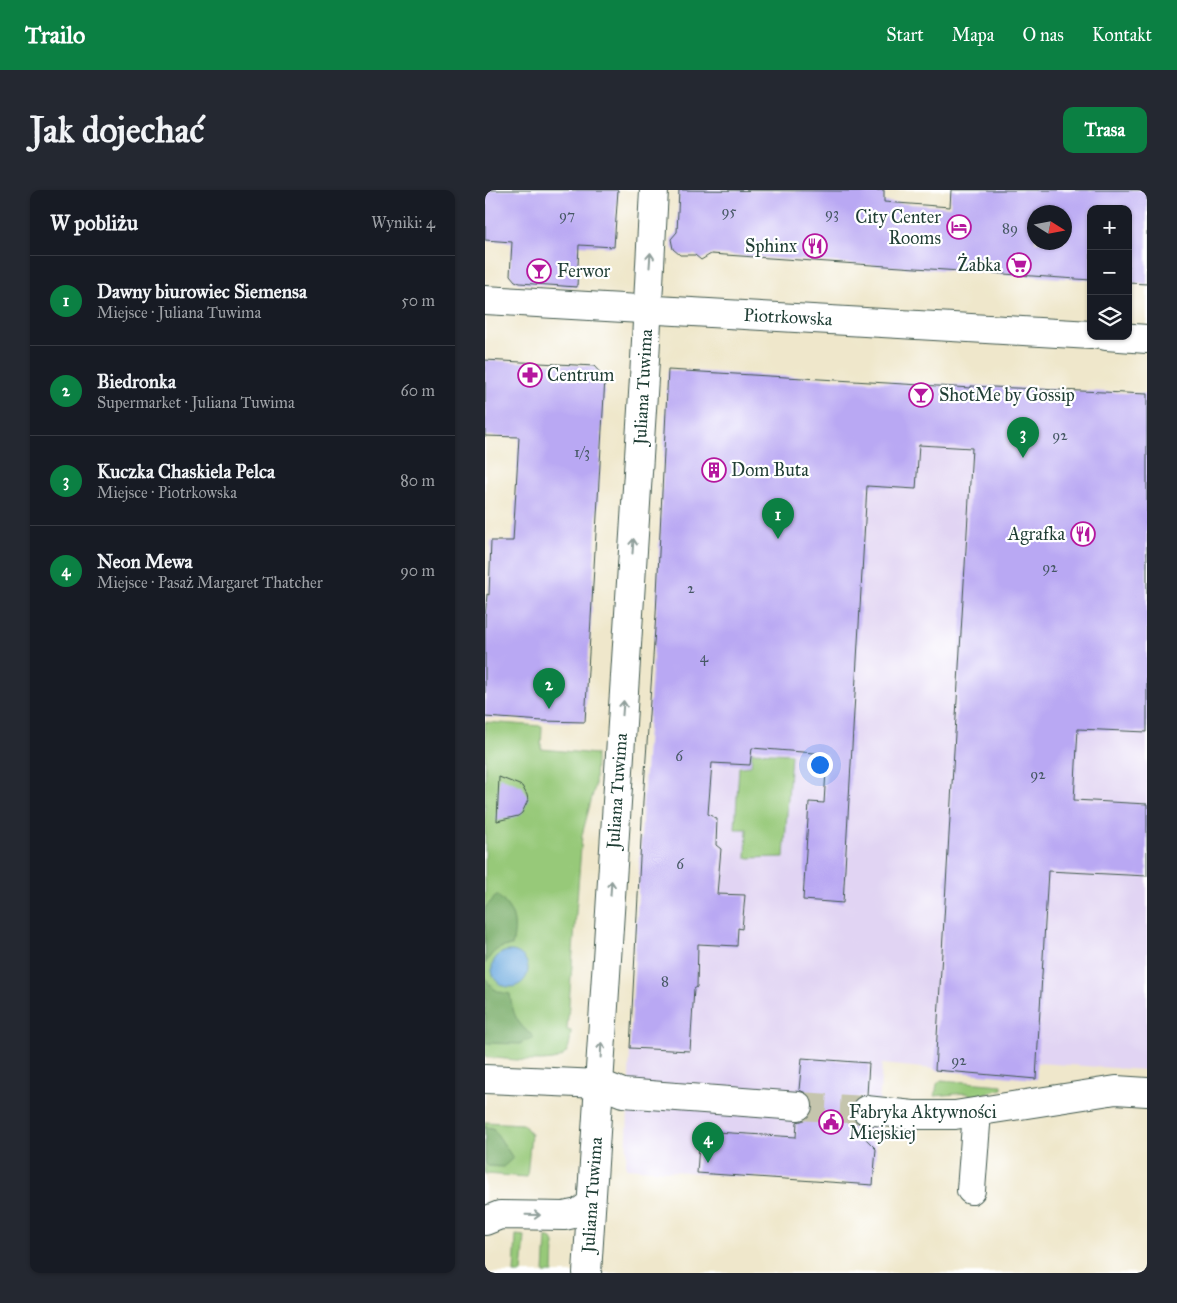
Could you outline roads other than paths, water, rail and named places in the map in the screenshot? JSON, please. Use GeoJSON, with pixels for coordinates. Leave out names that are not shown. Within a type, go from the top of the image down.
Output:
{"type":"FeatureCollection","features":[{"type":"Feature","properties":{"kind":"street","name":"Juliana Tuwima"},"geometry":{"type":"LineString","coordinates":[[587,1273],[654,190]]}},
{"type":"Feature","properties":{"kind":"street","name":"Piotrkowska"},"geometry":{"type":"LineString","coordinates":[[485,300],[1087,335]]}},
{"type":"Feature","properties":{"kind":"street"},"geometry":{"type":"LineString","coordinates":[[1132,338],[1147,339]]}},
{"type":"Feature","properties":{"kind":"street"},"geometry":{"type":"LineString","coordinates":[[485,1079],[600,1084],[623,1093],[798,1106]]}},
{"type":"Feature","properties":{"kind":"street"},"geometry":{"type":"LineString","coordinates":[[866,1110],[943,1116],[1116,1090],[1147,1092]]}},
{"type":"Feature","properties":{"kind":"street"},"geometry":{"type":"LineString","coordinates":[[971,1190],[977,1112]]}},
{"type":"Feature","properties":{"kind":"street"},"geometry":{"type":"LineString","coordinates":[[490,1217],[564,1216],[578,1214],[591,1204]]}},
{"type":"Feature","properties":{"kind":"water"},"geometry":{"type":"Polygon","coordinates":[[[510,951],[522,957],[528,969],[522,981],[510,987],[498,981],[492,969],[498,957],[510,951]]]}},
{"type":"Feature","properties":{"kind":"tunnel"},"geometry":{"type":"LineString","coordinates":[[798,1106],[866,1110]]}},
{"type":"Feature","properties":{"kind":"place","name":"City Center Rooms"},"geometry":{"type":"Point","coordinates":[959,227]}},
{"type":"Feature","properties":{"kind":"place","name":"Sphinx"},"geometry":{"type":"Point","coordinates":[815,246]}},
{"type":"Feature","properties":{"kind":"place","name":"Żabka"},"geometry":{"type":"Point","coordinates":[1019,265]}},
{"type":"Feature","properties":{"kind":"place","name":"Ferwor"},"geometry":{"type":"Point","coordinates":[539,271]}},
{"type":"Feature","properties":{"kind":"place","name":"Centrum"},"geometry":{"type":"Point","coordinates":[530,375]}},
{"type":"Feature","properties":{"kind":"place","name":"ShotMe by Gossip"},"geometry":{"type":"Point","coordinates":[921,395]}},
{"type":"Feature","properties":{"kind":"place","name":"Kuczka Chaskiela Pelca"},"geometry":{"type":"Point","coordinates":[1023,458]}},
{"type":"Feature","properties":{"kind":"place","name":"Dom Buta"},"geometry":{"type":"Point","coordinates":[714,470]}},
{"type":"Feature","properties":{"kind":"place","name":"Agrafka"},"geometry":{"type":"Point","coordinates":[1083,534]}},
{"type":"Feature","properties":{"kind":"place","name":"Dawny biurowiec Siemensa"},"geometry":{"type":"Point","coordinates":[778,539]}},
{"type":"Feature","properties":{"kind":"place","name":"Biedronka"},"geometry":{"type":"Point","coordinates":[549,709]}},
{"type":"Feature","properties":{"kind":"place","name":"Fabryka Aktywności Miejskiej"},"geometry":{"type":"Point","coordinates":[831,1122]}},
{"type":"Feature","properties":{"kind":"place","name":"Neon Mewa"},"geometry":{"type":"Point","coordinates":[708,1163]}}]}
